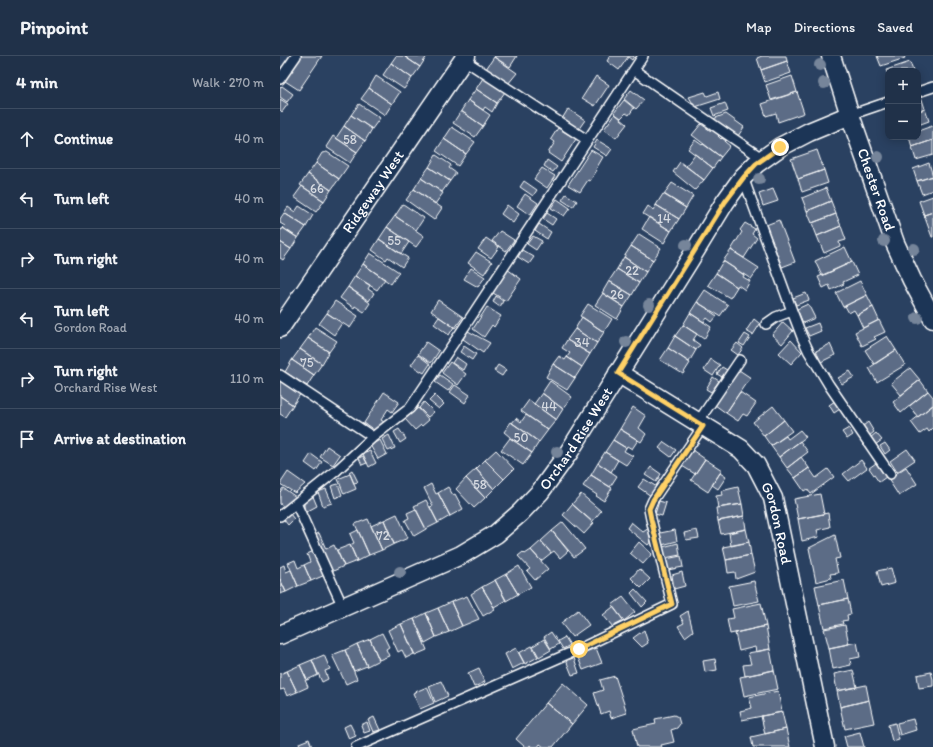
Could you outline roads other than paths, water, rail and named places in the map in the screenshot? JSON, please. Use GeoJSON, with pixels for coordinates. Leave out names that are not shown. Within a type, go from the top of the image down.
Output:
{"type":"FeatureCollection","features":[{"type":"Feature","properties":{"kind":"street","name":"Chester Road"},"geometry":{"type":"LineString","coordinates":[[831,56],[895,243],[912,280],[933,319]]}},
{"type":"Feature","properties":{"kind":"street","name":"Ridgeway West"},"geometry":{"type":"LineString","coordinates":[[280,328],[463,57]]}},
{"type":"Feature","properties":{"kind":"street","name":"Orchard Rise West"},"geometry":{"type":"LineString","coordinates":[[280,635],[461,555],[496,534],[514,518],[540,492],[569,452],[725,202],[744,177],[756,164],[780,147],[809,132],[850,115]]}},
{"type":"Feature","properties":{"kind":"street","name":"Gordon Road"},"geometry":{"type":"LineString","coordinates":[[618,373],[741,449],[756,465],[773,498],[825,747]]}},
{"type":"Feature","properties":{"kind":"lane"},"geometry":{"type":"LineString","coordinates":[[280,79],[296,56]]}},
{"type":"Feature","properties":{"kind":"lane"},"geometry":{"type":"LineString","coordinates":[[280,516],[336,471],[373,437],[410,408],[643,56]]}},
{"type":"Feature","properties":{"kind":"lane"},"geometry":{"type":"LineString","coordinates":[[463,57],[587,140]]}},
{"type":"Feature","properties":{"kind":"lane"},"geometry":{"type":"LineString","coordinates":[[634,70],[763,159]]}},
{"type":"Feature","properties":{"kind":"lane"},"geometry":{"type":"LineString","coordinates":[[921,91],[933,87]]}},
{"type":"Feature","properties":{"kind":"lane"},"geometry":{"type":"LineString","coordinates":[[850,115],[885,103]]}},
{"type":"Feature","properties":{"kind":"lane"},"geometry":{"type":"LineString","coordinates":[[744,177],[802,337],[818,367],[844,408],[890,474]]}},
{"type":"Feature","properties":{"kind":"lane"},"geometry":{"type":"LineString","coordinates":[[766,324],[776,317],[792,311]]}},
{"type":"Feature","properties":{"kind":"lane"},"geometry":{"type":"LineString","coordinates":[[356,747],[579,649],[672,604],[649,509],[653,500],[740,360]]}},
{"type":"Feature","properties":{"kind":"lane"},"geometry":{"type":"LineString","coordinates":[[280,375],[373,437]]}},
{"type":"Feature","properties":{"kind":"lane"},"geometry":{"type":"LineString","coordinates":[[296,503],[343,607]]}}]}
